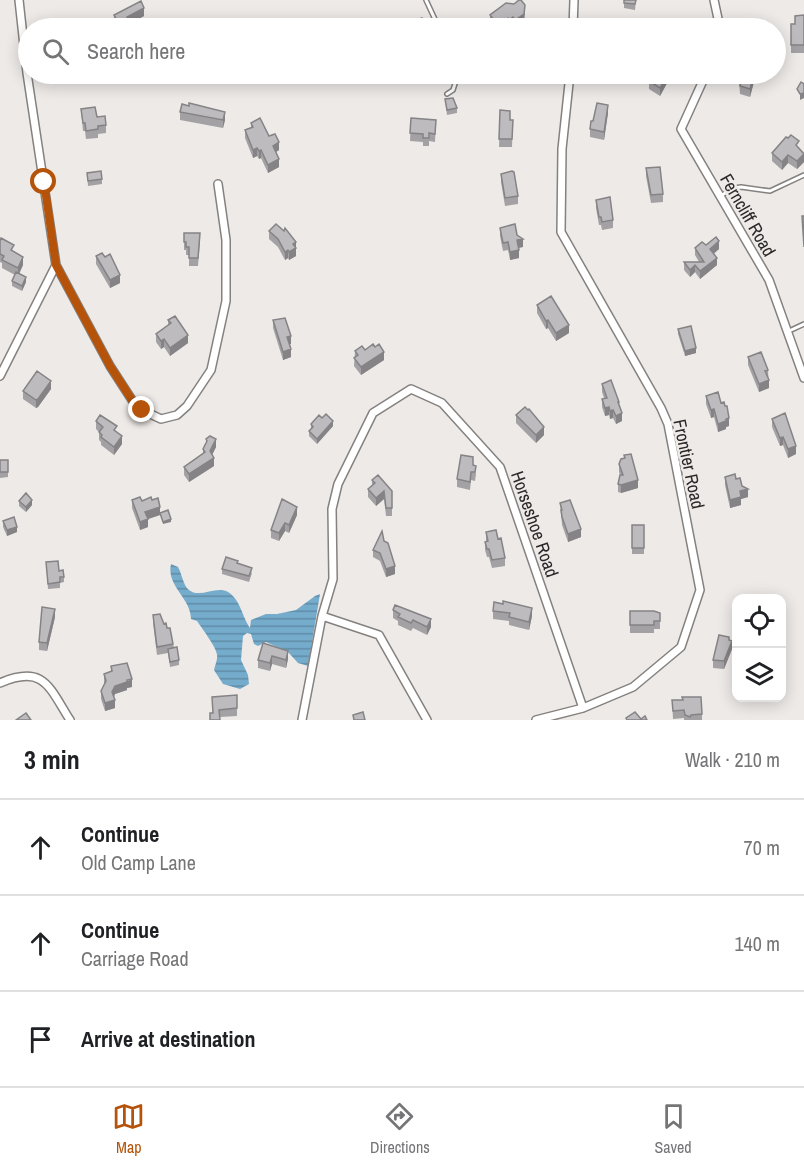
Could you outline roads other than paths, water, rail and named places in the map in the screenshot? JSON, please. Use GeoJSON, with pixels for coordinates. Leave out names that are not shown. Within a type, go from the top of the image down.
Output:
{"type":"FeatureCollection","features":[{"type":"Feature","properties":{"kind":"street"},"geometry":{"type":"LineString","coordinates":[[19,0],[21,18]]}},
{"type":"Feature","properties":{"kind":"street"},"geometry":{"type":"LineString","coordinates":[[573,18],[574,0]]}},
{"type":"Feature","properties":{"kind":"street"},"geometry":{"type":"LineString","coordinates":[[714,0],[718,18]]}},
{"type":"Feature","properties":{"kind":"street"},"geometry":{"type":"LineString","coordinates":[[29,84],[56,265],[110,366],[132,400],[142,410],[161,419],[177,415],[187,406],[211,370],[226,301],[226,240],[218,184]]}},
{"type":"Feature","properties":{"kind":"street","name":"Frontier Road"},"geometry":{"type":"LineString","coordinates":[[536,720],[583,708],[633,687],[681,647],[700,590],[668,424],[561,232],[562,149],[569,84]]}},
{"type":"Feature","properties":{"kind":"street","name":"Ferncliff Road"},"geometry":{"type":"LineString","coordinates":[[701,84],[681,129],[769,280],[804,378]]}},
{"type":"Feature","properties":{"kind":"street"},"geometry":{"type":"LineString","coordinates":[[0,376],[56,265]]}},
{"type":"Feature","properties":{"kind":"street","name":"Horseshoe Road"},"geometry":{"type":"LineString","coordinates":[[302,720],[322,616],[333,579],[332,509],[338,484],[373,413],[411,389],[441,403],[500,467],[583,708]]}},
{"type":"Feature","properties":{"kind":"street"},"geometry":{"type":"LineString","coordinates":[[322,616],[379,635],[427,720]]}},
{"type":"Feature","properties":{"kind":"street"},"geometry":{"type":"LineString","coordinates":[[0,683],[22,676],[41,679],[49,686],[70,720]]}},
{"type":"Feature","properties":{"kind":"lane"},"geometry":{"type":"LineString","coordinates":[[426,0],[435,18]]}},
{"type":"Feature","properties":{"kind":"lane"},"geometry":{"type":"LineString","coordinates":[[447,94],[453,90],[455,84]]}},
{"type":"Feature","properties":{"kind":"lane"},"geometry":{"type":"LineString","coordinates":[[720,196],[734,188],[741,187],[770,191],[804,175]]}},
{"type":"Feature","properties":{"kind":"lane"},"geometry":{"type":"LineString","coordinates":[[787,331],[804,324]]}},
{"type":"Feature","properties":{"kind":"water"},"geometry":{"type":"Polygon","coordinates":[[[171,564],[178,567],[185,585],[194,593],[223,590],[232,595],[239,604],[250,628],[251,620],[266,614],[296,610],[320,594],[308,666],[298,663],[288,652],[266,642],[258,646],[254,644],[251,634],[247,633],[243,636],[241,660],[248,675],[249,684],[240,689],[223,684],[214,670],[216,652],[197,621],[191,619],[187,605],[172,579],[171,564]]]}}]}
